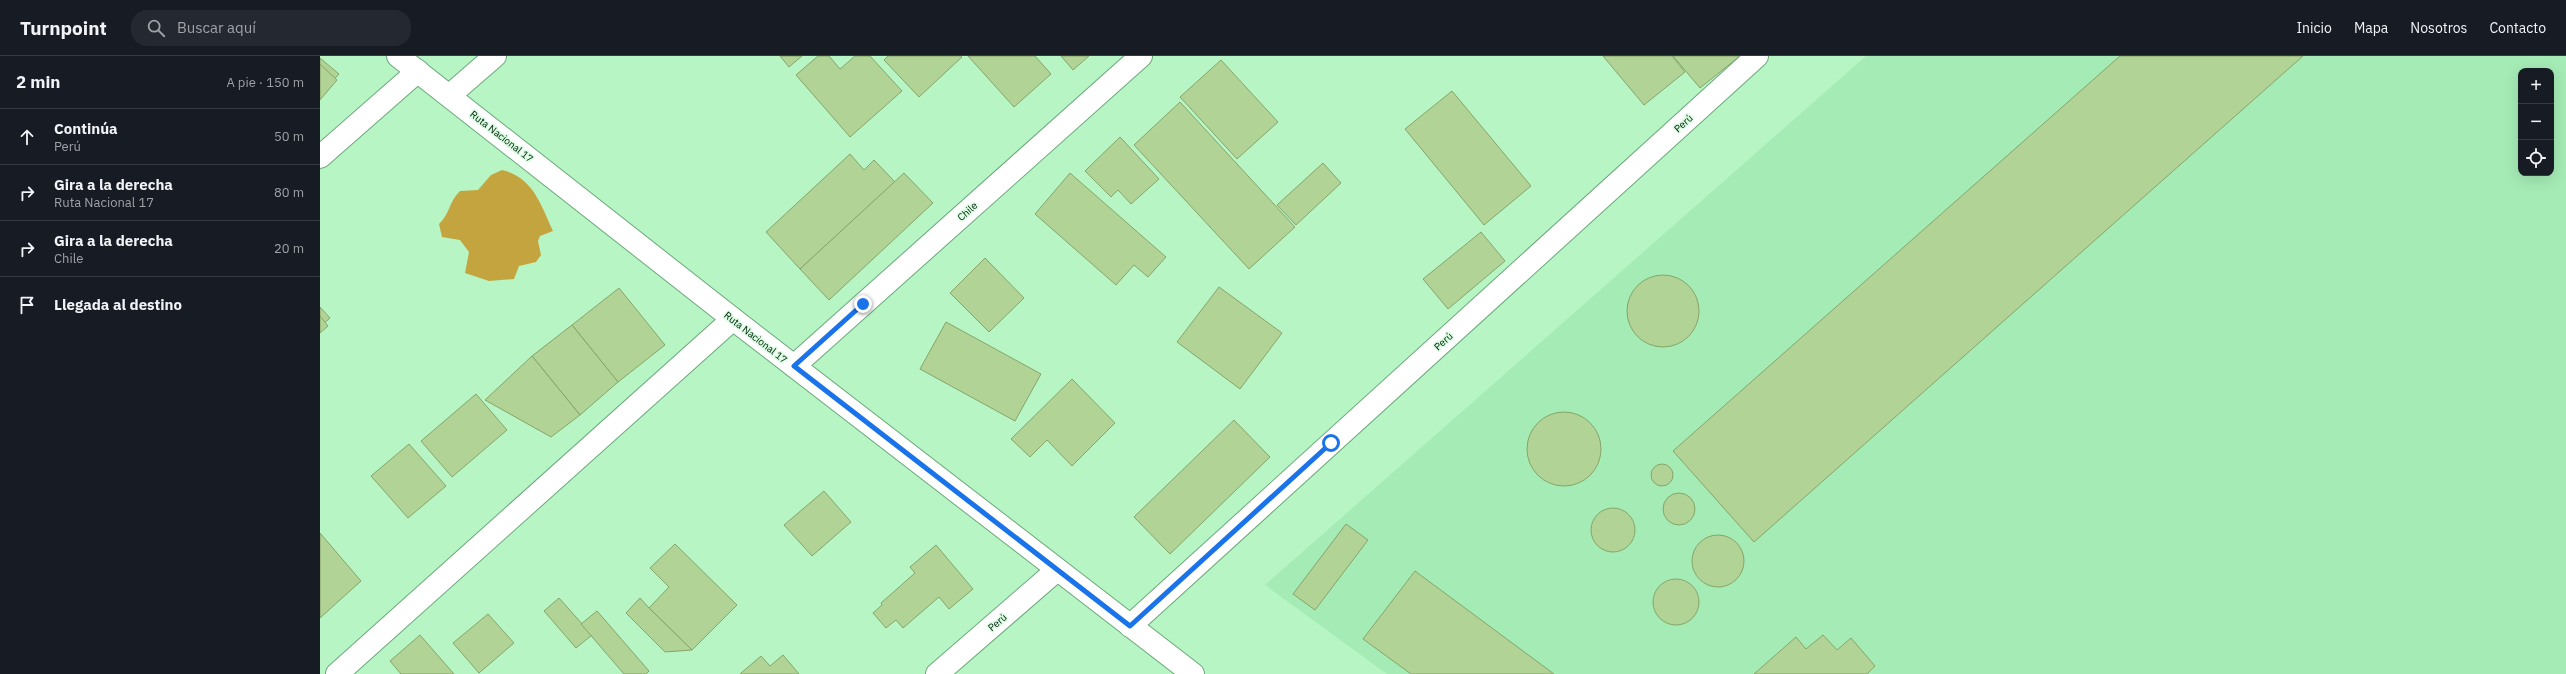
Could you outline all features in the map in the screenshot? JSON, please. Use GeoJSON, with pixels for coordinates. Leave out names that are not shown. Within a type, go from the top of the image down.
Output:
{"type":"FeatureCollection","features":[{"type":"Feature","properties":{"kind":"street","name":"Ruta Nacional 17"},"geometry":{"type":"LineString","coordinates":[[398,56],[450,95],[733,319],[1193,674]]}},
{"type":"Feature","properties":{"kind":"street"},"geometry":{"type":"LineString","coordinates":[[450,95],[495,56]]}},
{"type":"Feature","properties":{"kind":"street","name":"Chile"},"geometry":{"type":"LineString","coordinates":[[794,366],[1141,56]]}},
{"type":"Feature","properties":{"kind":"street","name":"Perú"},"geometry":{"type":"LineString","coordinates":[[1130,626],[1757,56]]}},
{"type":"Feature","properties":{"kind":"street"},"geometry":{"type":"LineString","coordinates":[[320,157],[418,71]]}},
{"type":"Feature","properties":{"kind":"street"},"geometry":{"type":"LineString","coordinates":[[337,674],[733,319]]}},
{"type":"Feature","properties":{"kind":"street","name":"Perú"},"geometry":{"type":"LineString","coordinates":[[937,674],[1057,570]]}},
{"type":"Feature","properties":{"kind":"shaded area"},"geometry":{"type":"Polygon","coordinates":[[[1866,56],[2566,56],[2566,674],[1387,674],[1265,585],[1866,56]]]}},
{"type":"Feature","properties":{"kind":"shaded area"},"geometry":{"type":"Polygon","coordinates":[[[502,170],[521,179],[535,193],[553,231],[540,236],[538,241],[541,255],[536,262],[519,266],[514,279],[489,281],[465,273],[469,252],[460,240],[442,237],[439,224],[443,220],[456,195],[460,191],[478,190],[491,175],[502,170]]]}},
{"type":"Feature","properties":{"kind":"building"},"geometry":{"type":"Polygon","coordinates":[[[780,56],[802,56],[789,67],[780,56]]]}},
{"type":"Feature","properties":{"kind":"building"},"geometry":{"type":"Polygon","coordinates":[[[818,56],[829,56],[840,69],[855,56],[870,56],[902,91],[850,137],[796,75],[818,56]]]}},
{"type":"Feature","properties":{"kind":"building"},"geometry":{"type":"Polygon","coordinates":[[[888,56],[962,57],[919,97],[884,60],[888,56]]]}},
{"type":"Feature","properties":{"kind":"building"},"geometry":{"type":"Polygon","coordinates":[[[968,56],[1035,56],[1051,74],[1014,107],[968,56]]]}},
{"type":"Feature","properties":{"kind":"building"},"geometry":{"type":"Polygon","coordinates":[[[1061,56],[1089,56],[1073,70],[1061,56]]]}},
{"type":"Feature","properties":{"kind":"building"},"geometry":{"type":"Polygon","coordinates":[[[1603,56],[1672,56],[1685,72],[1644,105],[1603,56]]]}},
{"type":"Feature","properties":{"kind":"building"},"geometry":{"type":"Polygon","coordinates":[[[1673,56],[1740,56],[1700,88],[1673,56]]]}},
{"type":"Feature","properties":{"kind":"building"},"geometry":{"type":"Polygon","coordinates":[[[2120,56],[2303,56],[1754,542],[1673,451],[2120,56]]]}},
{"type":"Feature","properties":{"kind":"building"},"geometry":{"type":"Polygon","coordinates":[[[320,58],[339,74],[320,96],[320,58]]]}},
{"type":"Feature","properties":{"kind":"building"},"geometry":{"type":"Polygon","coordinates":[[[1221,60],[1278,122],[1237,159],[1180,97],[1221,60]]]}},
{"type":"Feature","properties":{"kind":"building"},"geometry":{"type":"Polygon","coordinates":[[[320,64],[337,80],[320,100],[320,64]]]}},
{"type":"Feature","properties":{"kind":"building"},"geometry":{"type":"Polygon","coordinates":[[[1452,91],[1531,186],[1484,225],[1405,129],[1452,91]]]}},
{"type":"Feature","properties":{"kind":"building"},"geometry":{"type":"Polygon","coordinates":[[[1180,102],[1295,227],[1249,269],[1134,145],[1180,102]]]}},
{"type":"Feature","properties":{"kind":"building"},"geometry":{"type":"Polygon","coordinates":[[[1120,137],[1159,179],[1131,204],[1118,190],[1111,197],[1085,171],[1120,137]]]}},
{"type":"Feature","properties":{"kind":"building"},"geometry":{"type":"Polygon","coordinates":[[[850,154],[864,170],[874,160],[895,182],[800,269],[766,232],[850,154]]]}},
{"type":"Feature","properties":{"kind":"building"},"geometry":{"type":"Polygon","coordinates":[[[1323,163],[1341,183],[1296,225],[1277,205],[1323,163]]]}},
{"type":"Feature","properties":{"kind":"building"},"geometry":{"type":"Polygon","coordinates":[[[904,173],[933,203],[829,300],[800,269],[904,173]]]}},
{"type":"Feature","properties":{"kind":"building"},"geometry":{"type":"Polygon","coordinates":[[[1070,173],[1166,257],[1148,277],[1134,265],[1116,285],[1035,214],[1070,173]]]}},
{"type":"Feature","properties":{"kind":"building"},"geometry":{"type":"Polygon","coordinates":[[[1481,232],[1505,261],[1448,309],[1423,279],[1481,232]]]}},
{"type":"Feature","properties":{"kind":"building"},"geometry":{"type":"Polygon","coordinates":[[[985,258],[1024,298],[989,332],[950,293],[985,258]]]}},
{"type":"Feature","properties":{"kind":"building"},"geometry":{"type":"Polygon","coordinates":[[[1663,275],[1683,281],[1693,291],[1699,311],[1693,331],[1683,341],[1663,347],[1643,341],[1633,331],[1627,311],[1633,291],[1643,281],[1663,275]]]}},
{"type":"Feature","properties":{"kind":"building"},"geometry":{"type":"Polygon","coordinates":[[[1219,287],[1282,333],[1240,389],[1177,342],[1219,287]]]}},
{"type":"Feature","properties":{"kind":"building"},"geometry":{"type":"Polygon","coordinates":[[[619,288],[665,345],[618,382],[572,325],[619,288]]]}},
{"type":"Feature","properties":{"kind":"building"},"geometry":{"type":"Polygon","coordinates":[[[320,307],[330,318],[320,327],[320,307]]]}},
{"type":"Feature","properties":{"kind":"building"},"geometry":{"type":"Polygon","coordinates":[[[320,316],[328,326],[320,333],[320,316]]]}},
{"type":"Feature","properties":{"kind":"building"},"geometry":{"type":"Polygon","coordinates":[[[946,322],[1041,374],[1015,421],[920,369],[946,322]]]}},
{"type":"Feature","properties":{"kind":"building"},"geometry":{"type":"Polygon","coordinates":[[[572,325],[618,382],[580,415],[532,356],[572,325]]]}},
{"type":"Feature","properties":{"kind":"building"},"geometry":{"type":"Polygon","coordinates":[[[532,356],[580,415],[551,437],[485,400],[532,356]]]}},
{"type":"Feature","properties":{"kind":"building"},"geometry":{"type":"Polygon","coordinates":[[[1072,379],[1115,423],[1072,466],[1047,440],[1030,457],[1011,439],[1072,379]]]}},
{"type":"Feature","properties":{"kind":"building"},"geometry":{"type":"Polygon","coordinates":[[[476,394],[507,430],[452,477],[421,441],[476,394]]]}},
{"type":"Feature","properties":{"kind":"building"},"geometry":{"type":"Polygon","coordinates":[[[1564,412],[1585,418],[1595,428],[1601,449],[1595,470],[1585,480],[1564,486],[1543,480],[1533,470],[1527,449],[1533,428],[1543,418],[1564,412]]]}},
{"type":"Feature","properties":{"kind":"building"},"geometry":{"type":"Polygon","coordinates":[[[1234,420],[1270,457],[1170,554],[1134,517],[1234,420]]]}},
{"type":"Feature","properties":{"kind":"building"},"geometry":{"type":"Polygon","coordinates":[[[409,444],[446,486],[408,518],[371,476],[409,444]]]}},
{"type":"Feature","properties":{"kind":"building"},"geometry":{"type":"Polygon","coordinates":[[[1658,464],[1666,464],[1673,471],[1673,479],[1666,486],[1658,486],[1651,479],[1651,471],[1658,464]]]}},
{"type":"Feature","properties":{"kind":"building"},"geometry":{"type":"Polygon","coordinates":[[[824,491],[851,522],[812,556],[784,525],[824,491]]]}},
{"type":"Feature","properties":{"kind":"building"},"geometry":{"type":"Polygon","coordinates":[[[1676,493],[1682,493],[1692,500],[1695,509],[1694,515],[1688,522],[1682,525],[1676,525],[1666,518],[1663,512],[1663,506],[1670,496],[1676,493]]]}},
{"type":"Feature","properties":{"kind":"building"},"geometry":{"type":"Polygon","coordinates":[[[1609,508],[1617,508],[1629,514],[1635,526],[1635,534],[1629,546],[1617,552],[1609,552],[1597,546],[1591,534],[1591,526],[1597,514],[1609,508]]]}},
{"type":"Feature","properties":{"kind":"building"},"geometry":{"type":"Polygon","coordinates":[[[1346,524],[1368,540],[1315,610],[1293,594],[1346,524]]]}},
{"type":"Feature","properties":{"kind":"building"},"geometry":{"type":"Polygon","coordinates":[[[320,533],[361,581],[320,618],[320,533]]]}},
{"type":"Feature","properties":{"kind":"building"},"geometry":{"type":"Polygon","coordinates":[[[1718,535],[1728,537],[1736,543],[1742,551],[1744,561],[1742,571],[1736,579],[1728,585],[1718,587],[1708,585],[1700,579],[1694,571],[1692,561],[1694,551],[1700,543],[1708,537],[1718,535]]]}},
{"type":"Feature","properties":{"kind":"building"},"geometry":{"type":"Polygon","coordinates":[[[675,544],[737,605],[692,650],[649,608],[669,587],[650,568],[675,544]]]}},
{"type":"Feature","properties":{"kind":"building"},"geometry":{"type":"Polygon","coordinates":[[[936,545],[973,589],[949,609],[939,597],[903,628],[896,620],[886,628],[873,613],[882,605],[881,603],[915,573],[910,567],[936,545]]]}},
{"type":"Feature","properties":{"kind":"building"},"geometry":{"type":"Polygon","coordinates":[[[1415,571],[1554,674],[1411,674],[1363,639],[1415,571]]]}},
{"type":"Feature","properties":{"kind":"building"},"geometry":{"type":"Polygon","coordinates":[[[1671,579],[1681,579],[1693,585],[1698,593],[1698,611],[1693,619],[1685,624],[1671,625],[1663,622],[1656,615],[1653,607],[1653,597],[1656,589],[1663,582],[1671,579]]]}},
{"type":"Feature","properties":{"kind":"building"},"geometry":{"type":"Polygon","coordinates":[[[559,598],[592,635],[576,648],[544,611],[559,598]]]}},
{"type":"Feature","properties":{"kind":"building"},"geometry":{"type":"Polygon","coordinates":[[[640,598],[692,650],[665,652],[626,613],[640,598]]]}},
{"type":"Feature","properties":{"kind":"building"},"geometry":{"type":"Polygon","coordinates":[[[597,611],[649,671],[646,674],[624,674],[581,624],[597,611]]]}},
{"type":"Feature","properties":{"kind":"building"},"geometry":{"type":"Polygon","coordinates":[[[488,614],[514,643],[479,673],[453,643],[488,614]]]}},
{"type":"Feature","properties":{"kind":"building"},"geometry":{"type":"Polygon","coordinates":[[[420,635],[454,674],[401,674],[390,661],[420,635]]]}},
{"type":"Feature","properties":{"kind":"building"},"geometry":{"type":"Polygon","coordinates":[[[1823,635],[1837,650],[1851,638],[1875,666],[1867,674],[1754,674],[1796,637],[1806,649],[1823,635]]]}},
{"type":"Feature","properties":{"kind":"building"},"geometry":{"type":"Polygon","coordinates":[[[783,655],[799,674],[740,674],[761,656],[770,666],[783,655]]]}},
{"type":"Feature","properties":{"kind":"route"},"geometry":{"type":"LineString","coordinates":[[863,304],[794,366],[1130,626],[1331,443]]}}]}
